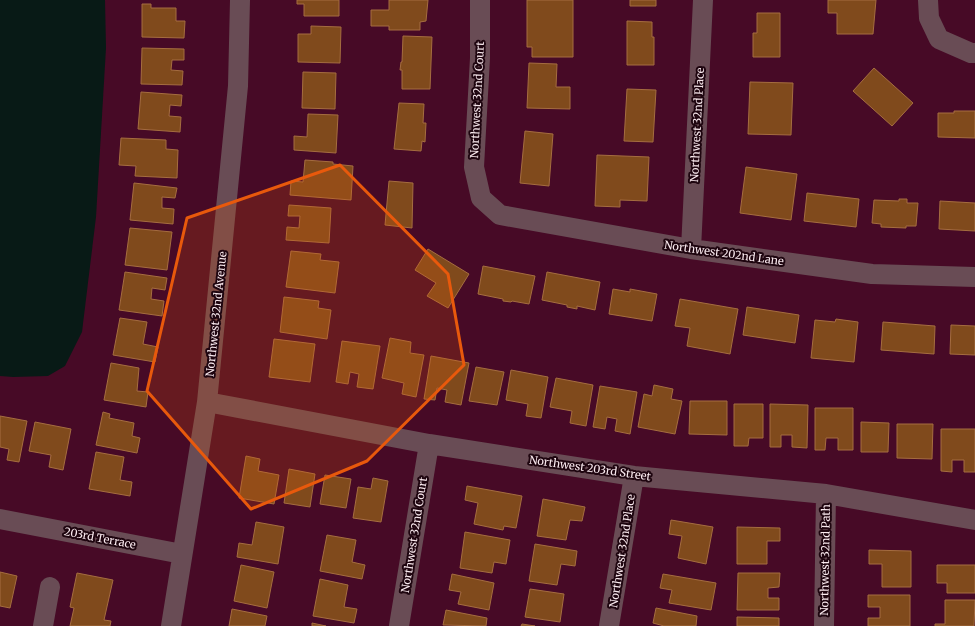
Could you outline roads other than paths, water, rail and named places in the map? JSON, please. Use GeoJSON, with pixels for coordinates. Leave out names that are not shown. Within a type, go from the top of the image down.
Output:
{"type":"FeatureCollection","features":[{"type":"Feature","properties":{"kind":"street","name":"Northwest 32nd Avenue"},"geometry":{"type":"LineString","coordinates":[[170,626],[207,402],[238,86],[240,0]]}},
{"type":"Feature","properties":{"kind":"street","name":"Northwest 32nd Court"},"geometry":{"type":"LineString","coordinates":[[480,0],[480,58],[474,167],[481,198]]}},
{"type":"Feature","properties":{"kind":"street","name":"Northwest 32nd Place"},"geometry":{"type":"LineString","coordinates":[[691,249],[703,0]]}},
{"type":"Feature","properties":{"kind":"street"},"geometry":{"type":"LineString","coordinates":[[928,0],[929,18],[939,39],[971,53],[975,53]]}},
{"type":"Feature","properties":{"kind":"street","name":"Northwest 202nd Lane"},"geometry":{"type":"LineString","coordinates":[[481,198],[500,216],[691,249],[872,274],[975,276]]}},
{"type":"Feature","properties":{"kind":"street","name":"Northwest 203rd Street"},"geometry":{"type":"LineString","coordinates":[[207,402],[429,444],[634,476],[826,494],[975,520]]}},
{"type":"Feature","properties":{"kind":"street","name":"Northwest 32nd Court"},"geometry":{"type":"LineString","coordinates":[[398,626],[429,444]]}},
{"type":"Feature","properties":{"kind":"street","name":"Northwest 32nd Place"},"geometry":{"type":"LineString","coordinates":[[609,626],[634,476]]}},
{"type":"Feature","properties":{"kind":"street","name":"Northwest 32nd Path"},"geometry":{"type":"LineString","coordinates":[[824,626],[826,494]]}},
{"type":"Feature","properties":{"kind":"street","name":"203rd Terrace"},"geometry":{"type":"LineString","coordinates":[[9,520],[182,554]]}},
{"type":"Feature","properties":{"kind":"street"},"geometry":{"type":"LineString","coordinates":[[43,626],[50,587]]}}]}
